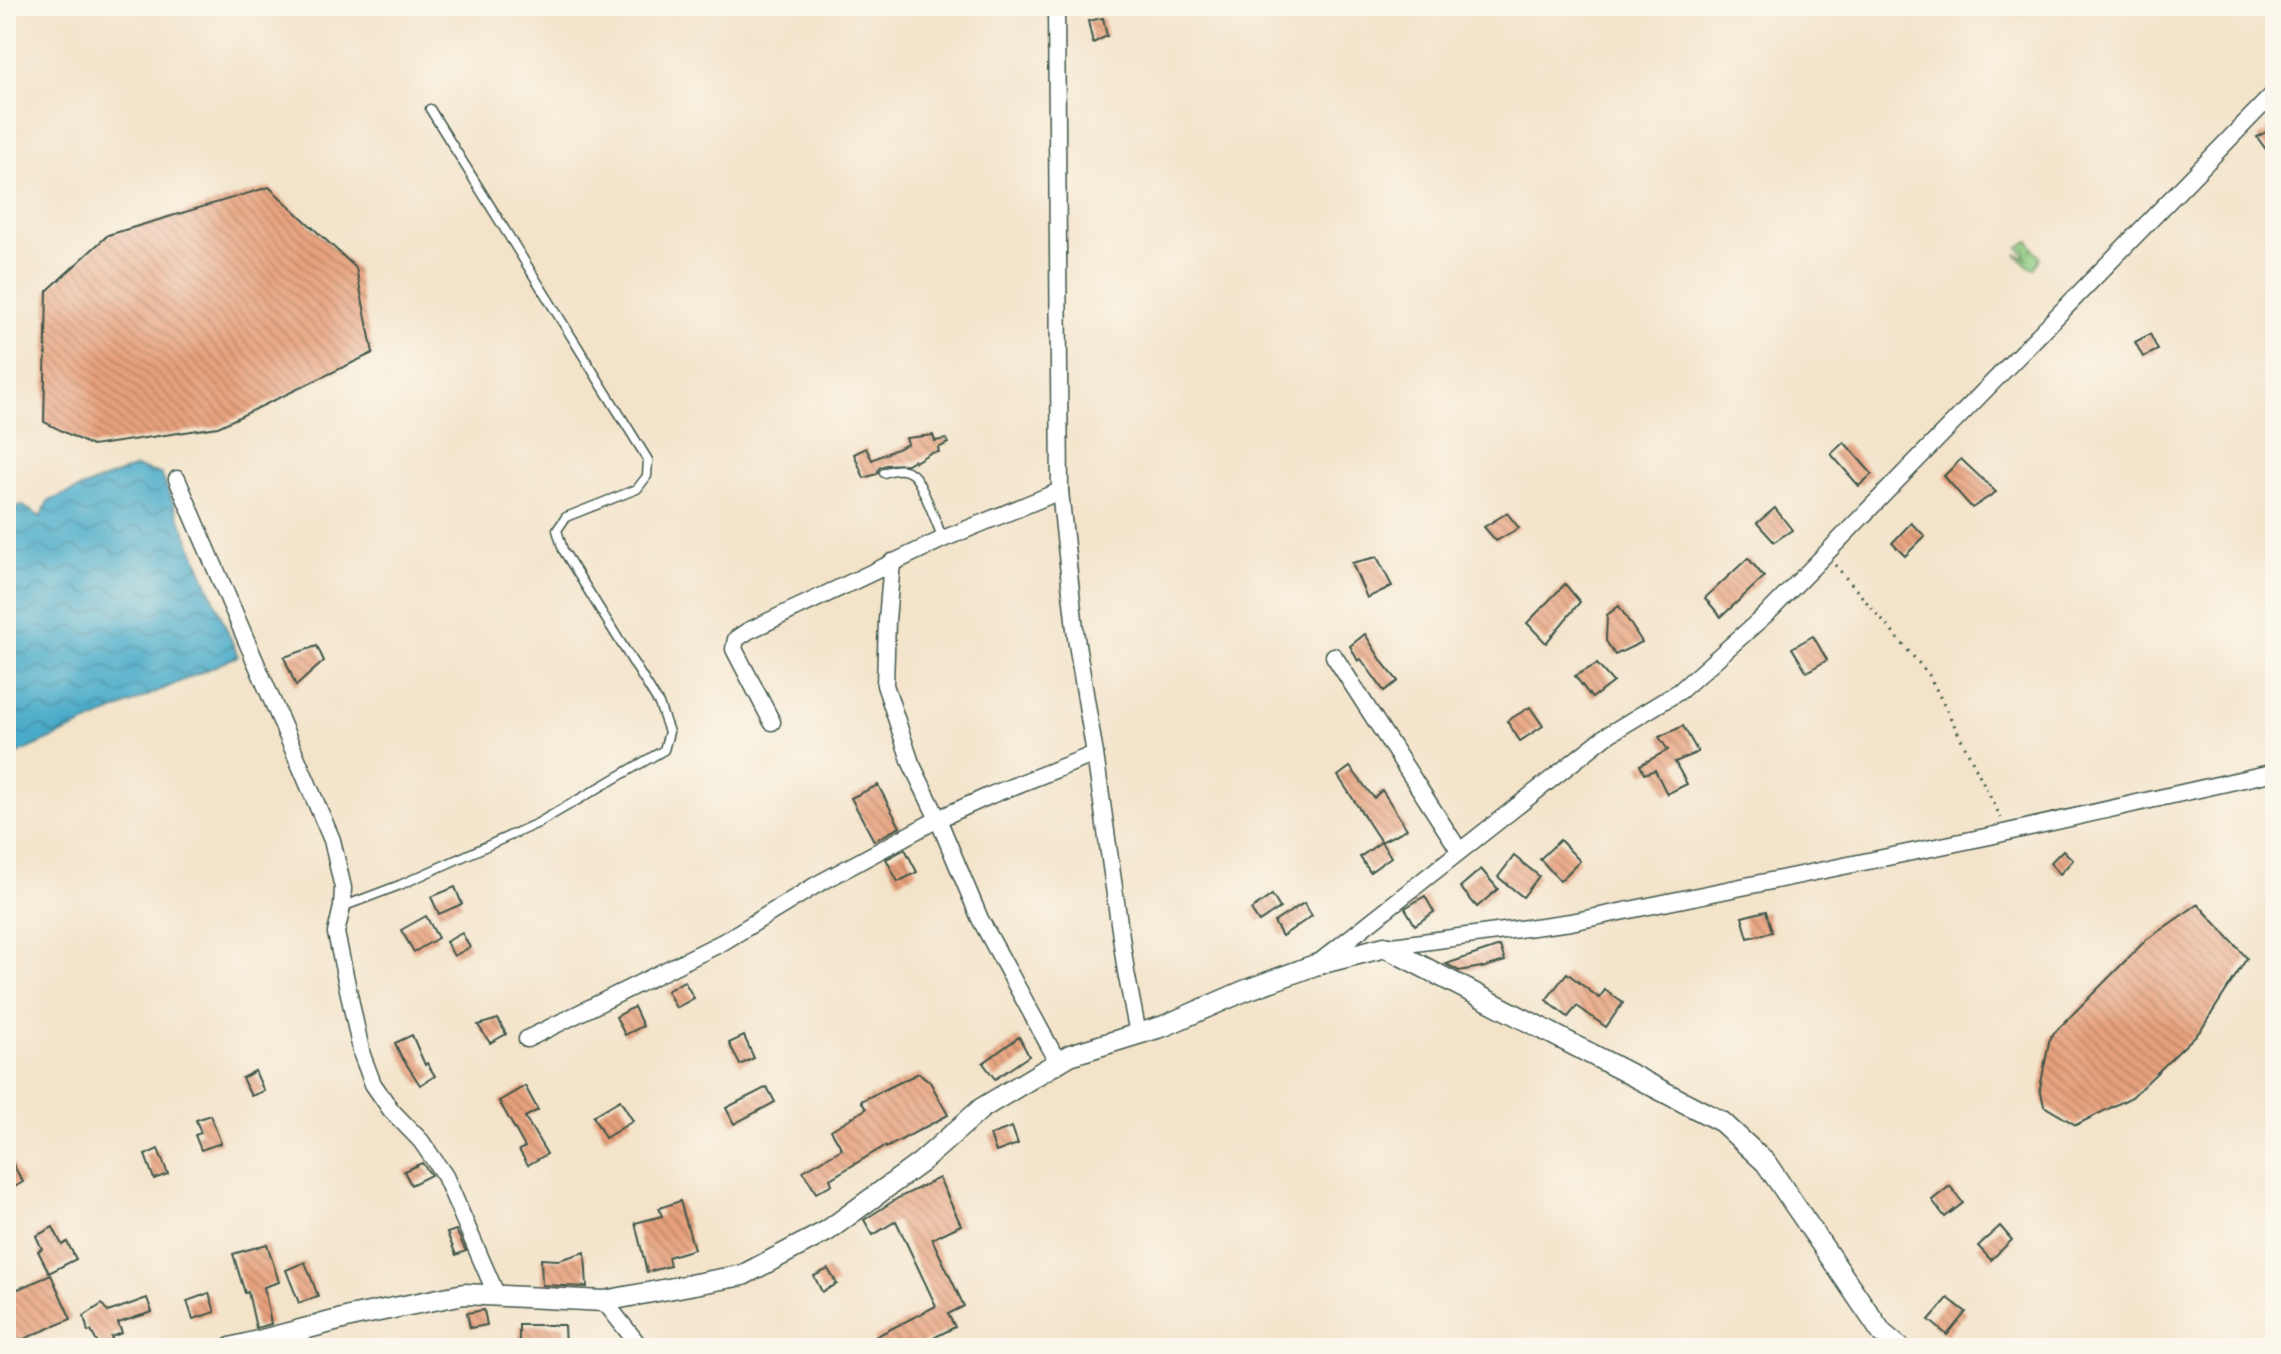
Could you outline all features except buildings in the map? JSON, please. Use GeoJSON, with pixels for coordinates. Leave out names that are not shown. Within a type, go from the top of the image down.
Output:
{"type":"FeatureCollection","features":[{"type":"Feature","properties":{"kind":"street"},"geometry":{"type":"LineString","coordinates":[[1056,6],[1060,491],[1076,638],[1138,1034]]}},
{"type":"Feature","properties":{"kind":"street"},"geometry":{"type":"LineString","coordinates":[[1315,965],[1606,736],[1680,691],[1772,609],[2275,92]]}},
{"type":"Feature","properties":{"kind":"street"},"geometry":{"type":"LineString","coordinates":[[177,479],[332,840],[343,888],[336,933],[362,1055],[373,1084],[391,1110],[421,1141],[445,1176],[497,1296]]}},
{"type":"Feature","properties":{"kind":"street"},"geometry":{"type":"LineString","coordinates":[[772,722],[734,649],[736,639],[892,562],[1060,491]]}},
{"type":"Feature","properties":{"kind":"street"},"geometry":{"type":"LineString","coordinates":[[892,562],[885,685],[911,763],[980,919],[1058,1062]]}},
{"type":"Feature","properties":{"kind":"street"},"geometry":{"type":"LineString","coordinates":[[1334,656],[1459,850]]}},
{"type":"Feature","properties":{"kind":"street"},"geometry":{"type":"LineString","coordinates":[[527,1039],[723,942],[816,885],[938,819],[1095,754]]}},
{"type":"Feature","properties":{"kind":"street"},"geometry":{"type":"LineString","coordinates":[[231,1348],[354,1316],[464,1294],[604,1301],[743,1275],[827,1231],[920,1163],[982,1108],[1070,1055],[1164,1026],[1244,991],[1315,965],[1385,947],[1571,922],[2009,832],[2275,772]]}},
{"type":"Feature","properties":{"kind":"street"},"geometry":{"type":"LineString","coordinates":[[1385,947],[1722,1122],[1766,1163],[1882,1333],[1900,1348]]}},
{"type":"Feature","properties":{"kind":"street"},"geometry":{"type":"LineString","coordinates":[[604,1301],[641,1348]]}},
{"type":"Feature","properties":{"kind":"lane"},"geometry":{"type":"LineString","coordinates":[[342,907],[400,885],[538,823],[664,750],[669,732],[659,704],[563,550],[557,530],[566,517],[637,489],[647,476],[648,460],[430,109]]}},
{"type":"Feature","properties":{"kind":"lane"},"geometry":{"type":"LineString","coordinates":[[884,473],[903,469],[915,476],[943,539]]}},
{"type":"Feature","properties":{"kind":"path"},"geometry":{"type":"LineString","coordinates":[[1826,554],[1929,675],[2009,832]]}},
{"type":"Feature","properties":{"kind":"green space"},"geometry":{"type":"Polygon","coordinates":[[[2029,241],[2040,258],[2034,269],[2016,254],[2027,258],[2019,247],[2029,241]]]}},
{"type":"Feature","properties":{"kind":"water"},"geometry":{"type":"Polygon","coordinates":[[[135,467],[161,474],[238,656],[6,759],[6,512],[21,505],[41,517],[48,501],[135,467]]]}}]}
